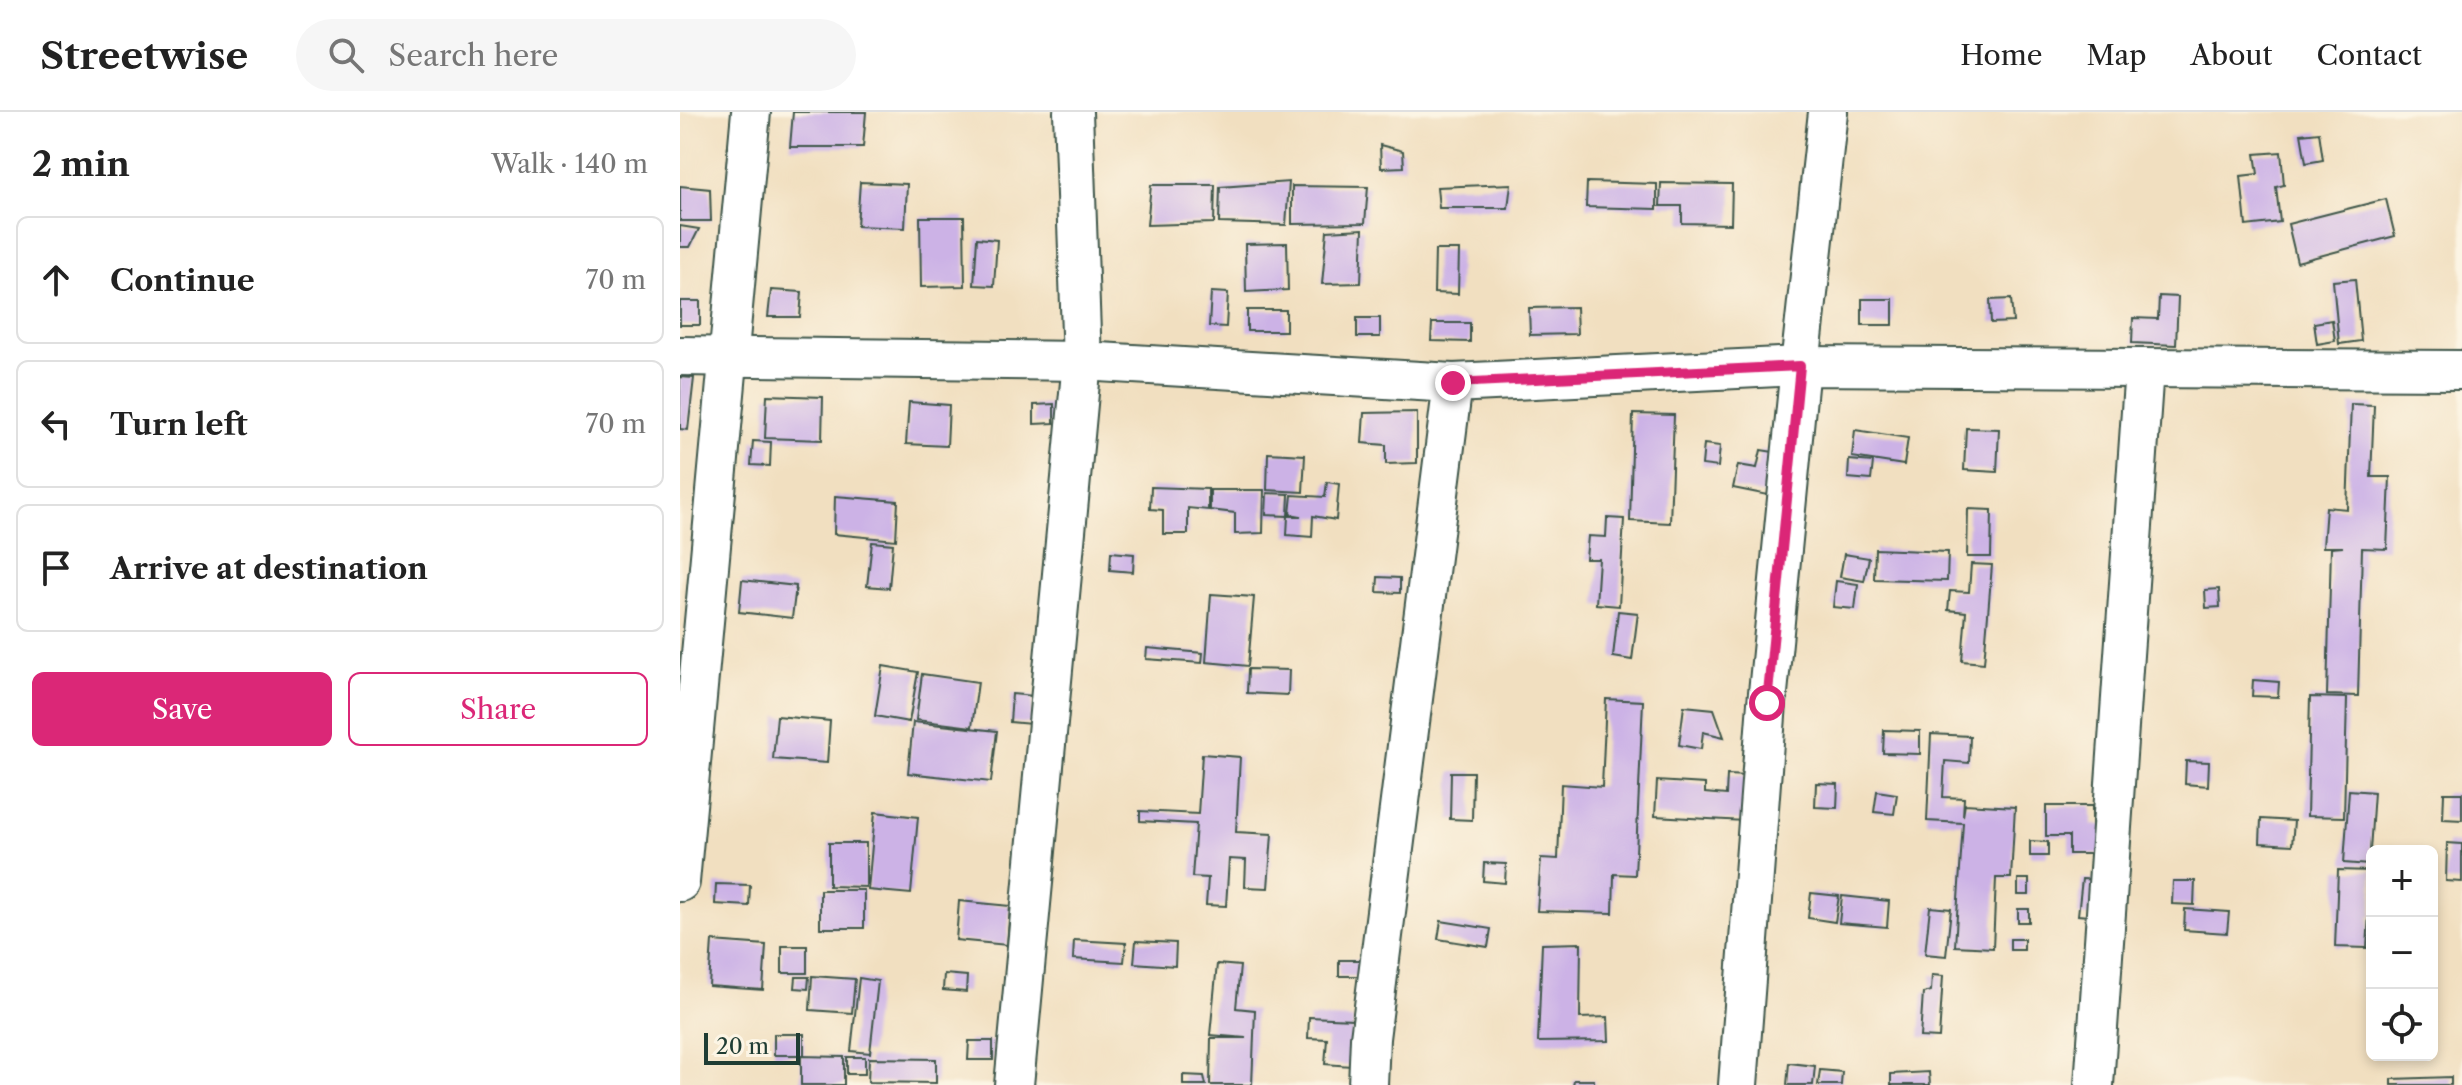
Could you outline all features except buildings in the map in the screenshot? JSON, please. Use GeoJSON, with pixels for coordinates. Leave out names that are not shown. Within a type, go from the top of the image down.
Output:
{"type":"FeatureCollection","features":[{"type":"Feature","properties":{"kind":"street"},"geometry":{"type":"LineString","coordinates":[[680,882],[751,112]]}},
{"type":"Feature","properties":{"kind":"street"},"geometry":{"type":"LineString","coordinates":[[1014,1085],[1082,361],[1073,112]]}},
{"type":"Feature","properties":{"kind":"street"},"geometry":{"type":"LineString","coordinates":[[1738,1085],[1767,703],[1828,112]]}},
{"type":"Feature","properties":{"kind":"street"},"geometry":{"type":"LineString","coordinates":[[680,356],[1082,361],[1453,383],[1800,366],[2462,370]]}},
{"type":"Feature","properties":{"kind":"street"},"geometry":{"type":"LineString","coordinates":[[2094,1085],[2144,368]]}},
{"type":"Feature","properties":{"kind":"street"},"geometry":{"type":"LineString","coordinates":[[1368,1085],[1370,1038],[1453,383]]}},
{"type":"Feature","properties":{"kind":"route"},"geometry":{"type":"LineString","coordinates":[[1453,383],[1800,366],[1767,703]]}}]}
